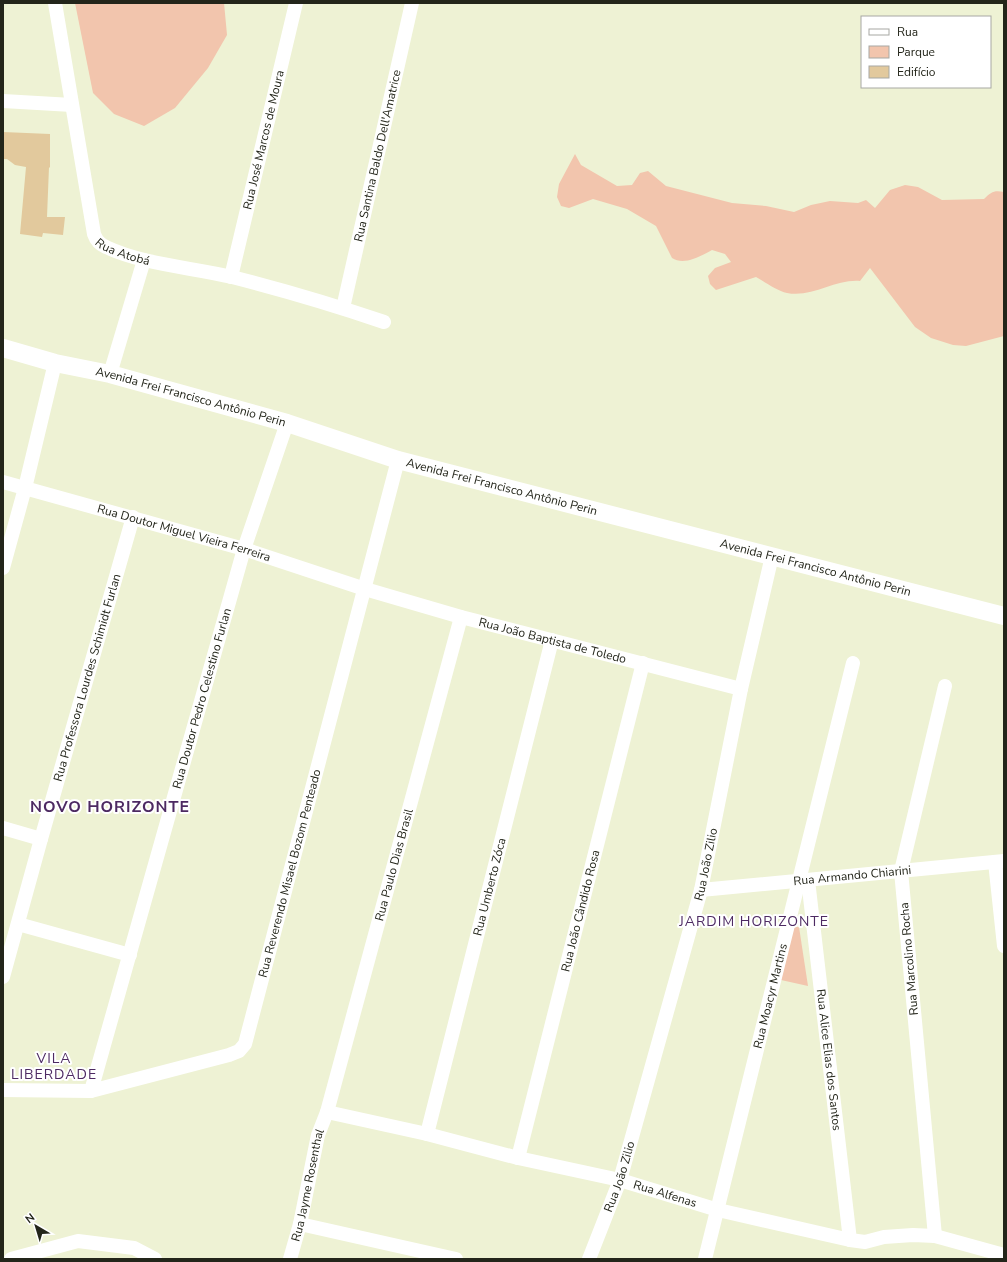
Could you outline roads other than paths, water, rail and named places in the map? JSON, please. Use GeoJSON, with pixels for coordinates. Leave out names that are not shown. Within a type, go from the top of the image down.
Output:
{"type":"FeatureCollection","features":[{"type":"Feature","properties":{"kind":"street","name":"Rua Atobá"},"geometry":{"type":"LineString","coordinates":[[55,3],[94,234],[97,241],[105,246],[144,260],[232,277],[343,308],[384,322]]}},
{"type":"Feature","properties":{"kind":"street","name":"Rua José Marcos de Moura"},"geometry":{"type":"LineString","coordinates":[[232,277],[296,3]]}},
{"type":"Feature","properties":{"kind":"street","name":"Rua Santina Baldo Dell'Amatrice"},"geometry":{"type":"LineString","coordinates":[[343,308],[412,3]]}},
{"type":"Feature","properties":{"kind":"street"},"geometry":{"type":"LineString","coordinates":[[3,100],[72,105]]}},
{"type":"Feature","properties":{"kind":"street"},"geometry":{"type":"LineString","coordinates":[[110,374],[144,260]]}},
{"type":"Feature","properties":{"kind":"street","name":"Avenida Frei Francisco Antônio Perin"},"geometry":{"type":"LineString","coordinates":[[3,348],[55,364],[110,374],[287,423],[398,460],[1004,616]]}},
{"type":"Feature","properties":{"kind":"street"},"geometry":{"type":"LineString","coordinates":[[3,568],[25,488],[55,364]]}},
{"type":"Feature","properties":{"kind":"street","name":"Rua Doutor Pedro Celestino Furlan"},"geometry":{"type":"LineString","coordinates":[[92,1091],[244,549],[287,423]]}},
{"type":"Feature","properties":{"kind":"street","name":"Rua Reverendo Misael Bozom Penteado"},"geometry":{"type":"LineString","coordinates":[[3,1090],[92,1091],[229,1055],[239,1051],[245,1044],[398,460]]}},
{"type":"Feature","properties":{"kind":"street","name":"Rua Doutor Miguel Vieira Ferreira"},"geometry":{"type":"LineString","coordinates":[[3,482],[244,549],[364,589]]}},
{"type":"Feature","properties":{"kind":"street","name":"Rua Professora Lourdes Schimidt Furlan"},"geometry":{"type":"LineString","coordinates":[[3,977],[133,518]]}},
{"type":"Feature","properties":{"kind":"street","name":"Rua João Zilio"},"geometry":{"type":"LineString","coordinates":[[589,1259],[620,1180],[701,890],[741,689],[772,556]]}},
{"type":"Feature","properties":{"kind":"street","name":"Rua João Baptista de Toledo"},"geometry":{"type":"LineString","coordinates":[[364,589],[461,617],[741,689]]}},
{"type":"Feature","properties":{"kind":"street","name":"Rua Paulo Dias Brasil"},"geometry":{"type":"LineString","coordinates":[[327,1112],[461,617]]}},
{"type":"Feature","properties":{"kind":"street","name":"Rua Umberto Zóca"},"geometry":{"type":"LineString","coordinates":[[427,1134],[552,640]]}},
{"type":"Feature","properties":{"kind":"street","name":"Rua João Cândido Rosa"},"geometry":{"type":"LineString","coordinates":[[518,1158],[643,663]]}},
{"type":"Feature","properties":{"kind":"street","name":"Rua Moacyr Martins"},"geometry":{"type":"LineString","coordinates":[[705,1259],[803,880],[853,663]]}},
{"type":"Feature","properties":{"kind":"street","name":"Rua Marcolino Rocha"},"geometry":{"type":"LineString","coordinates":[[935,1236],[901,871],[945,686]]}},
{"type":"Feature","properties":{"kind":"street"},"geometry":{"type":"LineString","coordinates":[[3,828],[41,839]]}},
{"type":"Feature","properties":{"kind":"street"},"geometry":{"type":"LineString","coordinates":[[999,862],[1004,946]]}},
{"type":"Feature","properties":{"kind":"street","name":"Rua Armando Chiarini"},"geometry":{"type":"LineString","coordinates":[[701,890],[999,862]]}},
{"type":"Feature","properties":{"kind":"street","name":"Rua Alice Elias dos Santos"},"geometry":{"type":"LineString","coordinates":[[803,880],[850,1240]]}},
{"type":"Feature","properties":{"kind":"street"},"geometry":{"type":"LineString","coordinates":[[18,924],[130,955]]}},
{"type":"Feature","properties":{"kind":"street","name":"Rua Alfenas"},"geometry":{"type":"LineString","coordinates":[[327,1112],[427,1134],[518,1158],[620,1180],[718,1210],[850,1240],[865,1242],[884,1237],[913,1235],[935,1236],[1004,1255]]}},
{"type":"Feature","properties":{"kind":"street","name":"Rua Jayme Rosenthal"},"geometry":{"type":"LineString","coordinates":[[290,1259],[300,1224],[318,1135],[327,1112]]}},
{"type":"Feature","properties":{"kind":"street"},"geometry":{"type":"LineString","coordinates":[[300,1224],[456,1259]]}},
{"type":"Feature","properties":{"kind":"street"},"geometry":{"type":"LineString","coordinates":[[11,1259],[78,1241],[155,1259]]}},
{"type":"Feature","properties":{"kind":"district","name":"NOVO HORIZONTE"},"geometry":{"type":"Point","coordinates":[110,807]}},
{"type":"Feature","properties":{"kind":"district","name":"JARDIM HORIZONTE"},"geometry":{"type":"Point","coordinates":[754,921]}},
{"type":"Feature","properties":{"kind":"district","name":"VILA LIBERDADE"},"geometry":{"type":"Point","coordinates":[54,1066]}}]}
